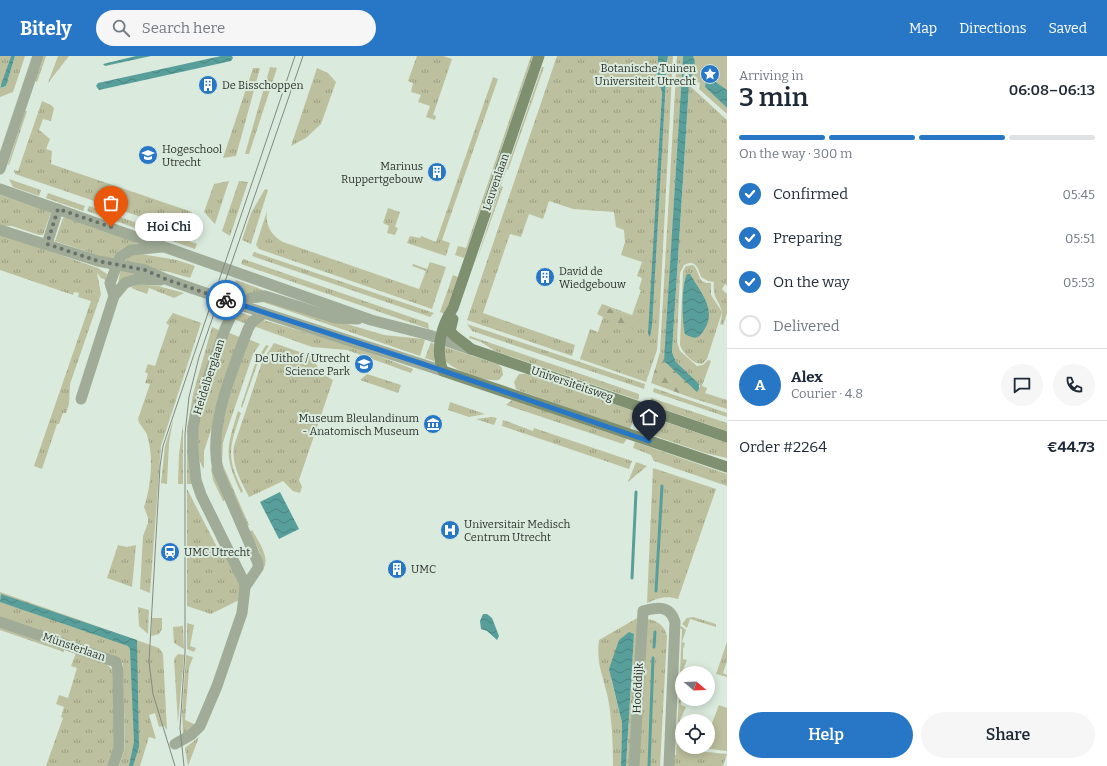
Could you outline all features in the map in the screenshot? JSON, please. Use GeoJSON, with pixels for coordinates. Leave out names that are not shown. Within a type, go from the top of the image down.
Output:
{"type":"FeatureCollection","features":[{"type":"Feature","properties":{"kind":"main road","name":"Leuvenlaan"},"geometry":{"type":"LineString","coordinates":[[440,339],[447,316],[453,308],[539,56]]}},
{"type":"Feature","properties":{"kind":"main road","name":"Leuvenlaan"},"geometry":{"type":"LineString","coordinates":[[453,308],[453,318],[450,331],[471,349]]}},
{"type":"Feature","properties":{"kind":"main road"},"geometry":{"type":"LineString","coordinates":[[440,339],[438,353],[443,371],[727,467]]}},
{"type":"Feature","properties":{"kind":"main road","name":"Universiteitsweg"},"geometry":{"type":"LineString","coordinates":[[471,349],[727,437]]}},
{"type":"Feature","properties":{"kind":"street"},"geometry":{"type":"LineString","coordinates":[[0,169],[38,56]]}},
{"type":"Feature","properties":{"kind":"street","name":"Universiteitsweg"},"geometry":{"type":"LineString","coordinates":[[0,189],[371,320],[471,349]]}},
{"type":"Feature","properties":{"kind":"street"},"geometry":{"type":"LineString","coordinates":[[47,244],[58,209]]}},
{"type":"Feature","properties":{"kind":"street"},"geometry":{"type":"LineString","coordinates":[[0,230],[98,261],[145,270],[213,296],[443,371]]}},
{"type":"Feature","properties":{"kind":"street"},"geometry":{"type":"LineString","coordinates":[[114,296],[110,282],[120,257],[131,250],[162,247]]}},
{"type":"Feature","properties":{"kind":"street"},"geometry":{"type":"LineString","coordinates":[[98,261],[112,277]]}},
{"type":"Feature","properties":{"kind":"street"},"geometry":{"type":"LineString","coordinates":[[81,399],[114,296],[125,283],[137,279],[168,280]]}},
{"type":"Feature","properties":{"kind":"street"},"geometry":{"type":"LineString","coordinates":[[241,305],[251,298],[265,296],[335,318],[371,320]]}},
{"type":"Feature","properties":{"kind":"street","name":"Heidelberglaan"},"geometry":{"type":"LineString","coordinates":[[241,305],[228,322],[199,403],[193,427],[193,451],[196,480],[201,495],[245,587]]}},
{"type":"Feature","properties":{"kind":"street","name":"Heidelberglaan"},"geometry":{"type":"LineString","coordinates":[[175,744],[187,738],[200,726],[217,686],[242,613],[245,587],[258,568],[258,562],[218,471],[216,455],[218,418],[248,329],[252,322],[264,313]]}},
{"type":"Feature","properties":{"kind":"street","name":"Hoofddijk"},"geometry":{"type":"LineString","coordinates":[[634,766],[642,611],[654,608],[666,609],[670,612],[675,622],[669,766]]}},
{"type":"Feature","properties":{"kind":"street","name":"Münsterlaan"},"geometry":{"type":"LineString","coordinates":[[0,622],[116,662],[118,665],[119,748],[113,766]]}},
{"type":"Feature","properties":{"kind":"green space"},"geometry":{"type":"Polygon","coordinates":[[[0,56],[11,56],[2,85],[0,86],[0,56]]]}},
{"type":"Feature","properties":{"kind":"green space"},"geometry":{"type":"Polygon","coordinates":[[[15,56],[25,56],[13,92],[0,97],[0,88],[6,86],[15,56]]]}},
{"type":"Feature","properties":{"kind":"green space"},"geometry":{"type":"Polygon","coordinates":[[[44,56],[46,56],[37,82],[35,81],[44,56]]]}},
{"type":"Feature","properties":{"kind":"green space"},"geometry":{"type":"Polygon","coordinates":[[[58,56],[69,56],[48,83],[58,56]]]}},
{"type":"Feature","properties":{"kind":"green space"},"geometry":{"type":"Polygon","coordinates":[[[417,56],[443,56],[452,59],[433,115],[436,116],[435,120],[426,117],[430,106],[418,102],[421,95],[411,92],[413,83],[408,81],[417,56]]]}},
{"type":"Feature","properties":{"kind":"green space"},"geometry":{"type":"Polygon","coordinates":[[[531,56],[533,56],[464,258],[455,255],[458,246],[466,248],[531,56]]]}},
{"type":"Feature","properties":{"kind":"green space"},"geometry":{"type":"Polygon","coordinates":[[[557,56],[658,56],[657,85],[661,88],[662,93],[649,336],[668,56],[673,56],[657,350],[646,382],[580,359],[590,329],[598,332],[603,317],[597,314],[602,304],[632,315],[641,290],[639,289],[642,278],[637,276],[642,262],[621,255],[625,242],[624,230],[616,227],[614,212],[573,209],[549,201],[543,219],[529,214],[521,237],[510,234],[483,313],[575,345],[572,356],[467,320],[557,56]],[[608,308],[635,329],[635,313],[632,316],[608,308]]]}},
{"type":"Feature","properties":{"kind":"green space"},"geometry":{"type":"Polygon","coordinates":[[[677,56],[683,56],[665,355],[660,352],[677,56]]]}},
{"type":"Feature","properties":{"kind":"green space","name":"Botanische Tuinen Universiteit Utrecht"},"geometry":{"type":"Polygon","coordinates":[[[693,56],[727,56],[727,90],[713,79],[705,83],[705,87],[727,108],[727,114],[699,89],[700,83],[693,79],[693,83],[690,80],[695,62],[693,56]]]}},
{"type":"Feature","properties":{"kind":"green space","name":"Botanische Tuinen Universiteit Utrecht"},"geometry":{"type":"Polygon","coordinates":[[[693,56],[727,56],[727,90],[706,75],[705,86],[690,77],[695,62],[693,56]]]}},
{"type":"Feature","properties":{"kind":"green space"},"geometry":{"type":"Polygon","coordinates":[[[270,67],[277,68],[249,154],[245,154],[270,67]]]}},
{"type":"Feature","properties":{"kind":"green space"},"geometry":{"type":"Polygon","coordinates":[[[542,67],[544,67],[508,170],[507,169],[542,67]]]}},
{"type":"Feature","properties":{"kind":"green space"},"geometry":{"type":"Polygon","coordinates":[[[253,68],[260,68],[236,156],[223,158],[253,68]]]}},
{"type":"Feature","properties":{"kind":"green space"},"geometry":{"type":"Polygon","coordinates":[[[317,68],[328,73],[336,82],[321,124],[306,138],[291,146],[317,68]]]}},
{"type":"Feature","properties":{"kind":"green space"},"geometry":{"type":"Polygon","coordinates":[[[493,77],[498,79],[442,240],[450,243],[446,256],[407,243],[410,236],[420,238],[421,236],[436,242],[493,77]]]}},
{"type":"Feature","properties":{"kind":"green space"},"geometry":{"type":"Polygon","coordinates":[[[689,85],[727,120],[727,286],[725,284],[722,289],[727,294],[727,313],[723,325],[720,324],[722,311],[715,295],[714,282],[708,281],[701,277],[696,265],[688,263],[684,265],[680,273],[677,342],[680,351],[697,366],[703,365],[708,360],[711,361],[702,386],[707,388],[705,393],[727,400],[727,409],[692,398],[695,389],[697,392],[700,386],[676,362],[672,352],[689,85]]]}},
{"type":"Feature","properties":{"kind":"green space"},"geometry":{"type":"Polygon","coordinates":[[[42,101],[54,108],[51,121],[43,119],[39,130],[50,139],[46,149],[52,151],[51,164],[192,212],[185,232],[15,174],[14,170],[18,171],[42,101]]]}},
{"type":"Feature","properties":{"kind":"green space"},"geometry":{"type":"Polygon","coordinates":[[[25,111],[27,111],[9,165],[8,164],[25,111]]]}},
{"type":"Feature","properties":{"kind":"green space"},"geometry":{"type":"Polygon","coordinates":[[[9,179],[41,190],[39,196],[13,187],[9,179]]]}},
{"type":"Feature","properties":{"kind":"green space"},"geometry":{"type":"Polygon","coordinates":[[[229,181],[215,224],[204,212],[214,184],[229,181]]]}},
{"type":"Feature","properties":{"kind":"green space"},"geometry":{"type":"Polygon","coordinates":[[[239,181],[248,182],[230,236],[222,231],[239,181]]]}},
{"type":"Feature","properties":{"kind":"green space"},"geometry":{"type":"Polygon","coordinates":[[[501,186],[503,187],[476,262],[501,186]]]}},
{"type":"Feature","properties":{"kind":"green space"},"geometry":{"type":"Polygon","coordinates":[[[265,189],[268,190],[251,244],[242,240],[251,213],[265,189]]]}},
{"type":"Feature","properties":{"kind":"green space"},"geometry":{"type":"Polygon","coordinates":[[[48,193],[85,206],[83,211],[46,198],[48,193]]]}},
{"type":"Feature","properties":{"kind":"green space"},"geometry":{"type":"Polygon","coordinates":[[[0,195],[51,212],[43,235],[12,226],[0,226],[0,195]]]}},
{"type":"Feature","properties":{"kind":"green space"},"geometry":{"type":"Polygon","coordinates":[[[89,206],[197,244],[195,249],[87,211],[89,206]]]}},
{"type":"Feature","properties":{"kind":"green space"},"geometry":{"type":"Polygon","coordinates":[[[388,208],[400,212],[395,227],[398,228],[395,235],[387,233],[389,226],[383,223],[388,208]]]}},
{"type":"Feature","properties":{"kind":"green space"},"geometry":{"type":"Polygon","coordinates":[[[267,211],[267,221],[272,233],[283,242],[419,289],[426,271],[412,266],[413,264],[427,269],[430,262],[446,267],[432,309],[259,249],[256,245],[267,211]]]}},
{"type":"Feature","properties":{"kind":"green space"},"geometry":{"type":"Polygon","coordinates":[[[67,217],[139,243],[123,248],[112,260],[55,241],[63,218],[67,217]]]}},
{"type":"Feature","properties":{"kind":"green space"},"geometry":{"type":"Polygon","coordinates":[[[0,234],[98,268],[107,274],[106,280],[101,278],[97,273],[101,294],[70,384],[69,404],[66,413],[63,413],[59,424],[57,424],[42,469],[34,466],[91,301],[78,297],[79,293],[74,292],[73,295],[0,270],[0,234]]]}},
{"type":"Feature","properties":{"kind":"green space"},"geometry":{"type":"Polygon","coordinates":[[[254,252],[434,313],[430,317],[252,256],[254,252]]]}},
{"type":"Feature","properties":{"kind":"green space"},"geometry":{"type":"Polygon","coordinates":[[[141,254],[177,260],[195,266],[190,278],[169,272],[123,264],[131,255],[141,254]]]}},
{"type":"Feature","properties":{"kind":"green space"},"geometry":{"type":"Polygon","coordinates":[[[243,259],[428,323],[429,329],[241,264],[243,259]]]}},
{"type":"Feature","properties":{"kind":"green space"},"geometry":{"type":"Polygon","coordinates":[[[693,265],[703,282],[711,283],[711,295],[722,312],[707,359],[702,364],[699,364],[689,358],[680,345],[683,271],[686,266],[693,265]]]}},
{"type":"Feature","properties":{"kind":"green space"},"geometry":{"type":"Polygon","coordinates":[[[121,269],[143,274],[134,274],[118,283],[121,269]]]}},
{"type":"Feature","properties":{"kind":"green space"},"geometry":{"type":"Polygon","coordinates":[[[453,275],[458,277],[445,314],[440,312],[453,275]]]}},
{"type":"Feature","properties":{"kind":"green space"},"geometry":{"type":"Polygon","coordinates":[[[236,280],[266,291],[265,293],[245,296],[232,292],[236,280]]]}},
{"type":"Feature","properties":{"kind":"green space"},"geometry":{"type":"Polygon","coordinates":[[[136,284],[158,286],[184,293],[174,298],[149,288],[147,294],[131,288],[136,284]]]}},
{"type":"Feature","properties":{"kind":"green space"},"geometry":{"type":"Polygon","coordinates":[[[267,300],[384,335],[425,340],[420,356],[260,301],[267,300]]]}},
{"type":"Feature","properties":{"kind":"green space"},"geometry":{"type":"Polygon","coordinates":[[[608,308],[632,316],[635,313],[639,320],[635,329],[617,324],[606,312],[608,308]]]}},
{"type":"Feature","properties":{"kind":"green space"},"geometry":{"type":"Polygon","coordinates":[[[239,312],[251,316],[246,324],[234,319],[239,312]]]}},
{"type":"Feature","properties":{"kind":"green space"},"geometry":{"type":"Polygon","coordinates":[[[173,313],[201,323],[161,446],[150,593],[140,589],[143,536],[148,523],[148,518],[144,507],[150,481],[151,461],[147,435],[138,419],[150,384],[145,383],[148,374],[145,372],[148,364],[155,366],[169,325],[166,323],[173,313]]]}},
{"type":"Feature","properties":{"kind":"green space"},"geometry":{"type":"Polygon","coordinates":[[[263,320],[349,345],[413,369],[411,373],[347,350],[312,347],[253,326],[263,320]]]}},
{"type":"Feature","properties":{"kind":"green space"},"geometry":{"type":"Polygon","coordinates":[[[467,324],[645,384],[644,389],[472,331],[467,324]]]}},
{"type":"Feature","properties":{"kind":"green space"},"geometry":{"type":"Polygon","coordinates":[[[212,327],[221,331],[193,415],[194,484],[187,484],[187,430],[193,394],[212,327]]]}},
{"type":"Feature","properties":{"kind":"green space"},"geometry":{"type":"Polygon","coordinates":[[[227,332],[242,338],[204,451],[204,469],[198,455],[198,420],[209,382],[227,332]]]}},
{"type":"Feature","properties":{"kind":"green space"},"geometry":{"type":"Polygon","coordinates":[[[470,336],[639,394],[639,398],[638,400],[495,351],[481,342],[469,338],[470,336]]]}},
{"type":"Feature","properties":{"kind":"green space"},"geometry":{"type":"Polygon","coordinates":[[[248,339],[260,344],[253,354],[223,442],[222,463],[249,525],[245,528],[219,465],[220,423],[248,339]]]}},
{"type":"Feature","properties":{"kind":"green space"},"geometry":{"type":"Polygon","coordinates":[[[431,342],[435,345],[434,361],[425,358],[431,342]]]}},
{"type":"Feature","properties":{"kind":"green space"},"geometry":{"type":"Polygon","coordinates":[[[274,343],[311,356],[320,370],[333,380],[299,480],[302,487],[300,493],[293,491],[283,481],[249,497],[235,466],[233,453],[234,446],[262,362],[274,343]]]}},
{"type":"Feature","properties":{"kind":"green space"},"geometry":{"type":"Polygon","coordinates":[[[266,345],[269,346],[258,362],[242,408],[241,406],[256,361],[266,345]]]}},
{"type":"Feature","properties":{"kind":"green space"},"geometry":{"type":"Polygon","coordinates":[[[445,347],[498,364],[502,368],[503,375],[499,380],[493,380],[477,377],[461,371],[443,359],[445,347]]]}},
{"type":"Feature","properties":{"kind":"green space"},"geometry":{"type":"Polygon","coordinates":[[[660,352],[665,355],[664,361],[695,389],[692,398],[651,383],[660,352]]]}},
{"type":"Feature","properties":{"kind":"green space"},"geometry":{"type":"Polygon","coordinates":[[[367,374],[401,385],[398,393],[360,380],[367,374]]]}},
{"type":"Feature","properties":{"kind":"green space"},"geometry":{"type":"Polygon","coordinates":[[[519,374],[526,374],[637,412],[630,429],[520,391],[516,389],[514,382],[519,374]]]}},
{"type":"Feature","properties":{"kind":"green space"},"geometry":{"type":"Polygon","coordinates":[[[654,388],[727,413],[727,417],[653,392],[654,388]]]}},
{"type":"Feature","properties":{"kind":"green space"},"geometry":{"type":"Polygon","coordinates":[[[651,398],[727,423],[727,431],[649,404],[651,398]]]}},
{"type":"Feature","properties":{"kind":"green space"},"geometry":{"type":"Polygon","coordinates":[[[512,400],[627,439],[623,444],[506,405],[512,400]]]}},
{"type":"Feature","properties":{"kind":"green space"},"geometry":{"type":"Polygon","coordinates":[[[450,402],[485,414],[469,417],[448,410],[450,402]]]}},
{"type":"Feature","properties":{"kind":"green space"},"geometry":{"type":"Polygon","coordinates":[[[238,411],[241,413],[234,435],[231,452],[234,469],[243,491],[241,493],[229,461],[229,444],[238,411]]]}},
{"type":"Feature","properties":{"kind":"green space"},"geometry":{"type":"Polygon","coordinates":[[[645,415],[727,443],[727,458],[705,453],[640,431],[645,415]]]}},
{"type":"Feature","properties":{"kind":"green space"},"geometry":{"type":"Polygon","coordinates":[[[491,417],[497,418],[494,425],[476,419],[491,417]]]}},
{"type":"Feature","properties":{"kind":"green space"},"geometry":{"type":"Polygon","coordinates":[[[173,420],[169,443],[167,484],[161,483],[165,446],[173,420]]]}},
{"type":"Feature","properties":{"kind":"green space"},"geometry":{"type":"Polygon","coordinates":[[[503,420],[533,431],[534,428],[632,461],[629,469],[502,426],[503,420]]]}},
{"type":"Feature","properties":{"kind":"green space"},"geometry":{"type":"Polygon","coordinates":[[[183,424],[183,484],[178,484],[179,454],[183,424]]]}},
{"type":"Feature","properties":{"kind":"green space"},"geometry":{"type":"Polygon","coordinates":[[[635,442],[727,474],[727,486],[654,461],[651,455],[633,448],[635,442]]]}},
{"type":"Feature","properties":{"kind":"green space"},"geometry":{"type":"Polygon","coordinates":[[[636,462],[647,466],[628,482],[636,462]]]}},
{"type":"Feature","properties":{"kind":"green space"},"geometry":{"type":"Polygon","coordinates":[[[214,467],[227,499],[223,501],[213,480],[211,468],[214,467]]]}},
{"type":"Feature","properties":{"kind":"green space"},"geometry":{"type":"Polygon","coordinates":[[[653,468],[716,489],[678,599],[669,597],[647,603],[653,468]]]}},
{"type":"Feature","properties":{"kind":"green space"},"geometry":{"type":"Polygon","coordinates":[[[187,489],[217,547],[222,545],[239,578],[241,599],[211,614],[187,606],[187,489]]]}},
{"type":"Feature","properties":{"kind":"green space"},"geometry":{"type":"Polygon","coordinates":[[[252,530],[265,556],[265,566],[262,571],[260,552],[249,532],[252,530]]]}},
{"type":"Feature","properties":{"kind":"green space"},"geometry":{"type":"Polygon","coordinates":[[[118,545],[127,547],[136,545],[132,587],[107,578],[118,545]]]}},
{"type":"Feature","properties":{"kind":"green space"},"geometry":{"type":"Polygon","coordinates":[[[0,592],[159,648],[163,654],[167,730],[164,726],[159,727],[155,713],[149,715],[156,739],[149,737],[140,766],[119,766],[125,748],[123,664],[119,658],[0,617],[0,592]]]}},
{"type":"Feature","properties":{"kind":"green space"},"geometry":{"type":"Polygon","coordinates":[[[138,607],[149,610],[148,634],[139,626],[138,607]]]}},
{"type":"Feature","properties":{"kind":"green space"},"geometry":{"type":"Polygon","coordinates":[[[639,617],[631,766],[626,766],[634,633],[611,679],[622,723],[621,766],[613,766],[608,698],[598,656],[599,640],[639,617]]]}},
{"type":"Feature","properties":{"kind":"green space"},"geometry":{"type":"Polygon","coordinates":[[[693,617],[716,624],[716,627],[690,619],[687,628],[682,624],[687,618],[693,617]]]}},
{"type":"Feature","properties":{"kind":"green space"},"geometry":{"type":"Polygon","coordinates":[[[152,618],[162,618],[162,629],[159,634],[151,636],[152,618]]]}},
{"type":"Feature","properties":{"kind":"green space"},"geometry":{"type":"Polygon","coordinates":[[[646,619],[660,624],[667,636],[660,766],[637,766],[646,619]]]}},
{"type":"Feature","properties":{"kind":"green space"},"geometry":{"type":"Polygon","coordinates":[[[187,623],[194,625],[190,646],[196,648],[194,652],[187,649],[187,623]]]}},
{"type":"Feature","properties":{"kind":"green space"},"geometry":{"type":"Polygon","coordinates":[[[183,626],[184,649],[174,643],[173,627],[183,626]]]}},
{"type":"Feature","properties":{"kind":"green space"},"geometry":{"type":"Polygon","coordinates":[[[681,626],[686,630],[682,642],[685,643],[683,649],[683,659],[687,660],[685,666],[680,666],[682,629],[680,628],[681,626]]]}},
{"type":"Feature","properties":{"kind":"green space"},"geometry":{"type":"Polygon","coordinates":[[[0,627],[64,650],[64,652],[0,630],[0,627]]]}},
{"type":"Feature","properties":{"kind":"green space"},"geometry":{"type":"Polygon","coordinates":[[[727,642],[727,661],[723,673],[727,675],[727,677],[716,674],[727,642]]]}},
{"type":"Feature","properties":{"kind":"green space"},"geometry":{"type":"Polygon","coordinates":[[[76,653],[105,663],[113,670],[116,741],[109,766],[46,766],[63,718],[61,717],[64,707],[56,704],[59,695],[68,698],[77,668],[71,666],[76,653]]]}},
{"type":"Feature","properties":{"kind":"green space"},"geometry":{"type":"Polygon","coordinates":[[[178,654],[184,655],[178,723],[174,659],[178,654]]]}},
{"type":"Feature","properties":{"kind":"green space"},"geometry":{"type":"Polygon","coordinates":[[[186,655],[193,657],[189,668],[185,720],[196,725],[183,735],[182,712],[186,655]]]}},
{"type":"Feature","properties":{"kind":"green space"},"geometry":{"type":"Polygon","coordinates":[[[719,705],[727,708],[727,751],[715,750],[715,716],[719,705]]]}},
{"type":"Feature","properties":{"kind":"green space"},"geometry":{"type":"Polygon","coordinates":[[[678,706],[686,707],[683,714],[678,714],[678,706]]]}},
{"type":"Feature","properties":{"kind":"green space"},"geometry":{"type":"Polygon","coordinates":[[[199,737],[188,766],[185,748],[199,737]]]}},
{"type":"Feature","properties":{"kind":"green space"},"geometry":{"type":"Polygon","coordinates":[[[715,753],[727,754],[723,766],[673,766],[673,755],[715,753]]]}},
{"type":"Feature","properties":{"kind":"water"},"geometry":{"type":"Polygon","coordinates":[[[11,56],[15,56],[6,86],[0,88],[11,56]]]}},
{"type":"Feature","properties":{"kind":"water"},"geometry":{"type":"Polygon","coordinates":[[[136,56],[151,56],[105,66],[103,64],[136,56]]]}},
{"type":"Feature","properties":{"kind":"water"},"geometry":{"type":"Polygon","coordinates":[[[221,56],[232,56],[233,58],[231,61],[99,90],[96,86],[98,83],[221,56]]]}},
{"type":"Feature","properties":{"kind":"water"},"geometry":{"type":"Polygon","coordinates":[[[658,56],[668,56],[652,325],[650,337],[648,334],[662,93],[661,88],[657,85],[658,56]]]}},
{"type":"Feature","properties":{"kind":"water"},"geometry":{"type":"Polygon","coordinates":[[[683,56],[693,56],[695,62],[689,85],[672,352],[676,362],[699,384],[699,389],[697,392],[664,361],[683,56]]]}},
{"type":"Feature","properties":{"kind":"water"},"geometry":{"type":"Polygon","coordinates":[[[706,75],[727,90],[727,108],[705,87],[706,75]]]}},
{"type":"Feature","properties":{"kind":"water"},"geometry":{"type":"Polygon","coordinates":[[[687,274],[690,274],[699,288],[709,310],[707,325],[698,337],[692,337],[685,334],[683,295],[687,274]]]}},
{"type":"Feature","properties":{"kind":"water"},"geometry":{"type":"Polygon","coordinates":[[[280,492],[299,529],[279,539],[260,502],[280,492]]]}},
{"type":"Feature","properties":{"kind":"water"},"geometry":{"type":"Polygon","coordinates":[[[1,594],[137,640],[139,747],[133,766],[129,766],[134,742],[130,649],[128,646],[0,602],[1,594]]]}},
{"type":"Feature","properties":{"kind":"water"},"geometry":{"type":"Polygon","coordinates":[[[483,614],[487,614],[492,618],[499,636],[497,640],[487,631],[481,629],[480,621],[483,614]]]}},
{"type":"Feature","properties":{"kind":"water"},"geometry":{"type":"Polygon","coordinates":[[[629,632],[634,634],[626,766],[621,766],[622,723],[609,669],[619,640],[629,632]]]}},
{"type":"Feature","properties":{"kind":"waterway"},"geometry":{"type":"LineString","coordinates":[[656,591],[662,486]]}},
{"type":"Feature","properties":{"kind":"waterway"},"geometry":{"type":"LineString","coordinates":[[632,578],[636,492]]}},
{"type":"Feature","properties":{"kind":"waterway"},"geometry":{"type":"LineString","coordinates":[[654,647],[655,632]]}},
{"type":"Feature","properties":{"kind":"waterway"},"geometry":{"type":"LineString","coordinates":[[649,766],[653,658]]}},
{"type":"Feature","properties":{"kind":"tram line"},"geometry":{"type":"LineString","coordinates":[[175,766],[153,694],[149,662],[160,466],[163,446],[295,56]]}},
{"type":"Feature","properties":{"kind":"tram line"},"geometry":{"type":"LineString","coordinates":[[184,766],[180,728],[185,652],[185,434],[189,397],[199,357],[303,56]]}},
{"type":"Feature","properties":{"kind":"way so far"},"geometry":{"type":"LineString","coordinates":[[111,227],[58,209],[47,244],[98,261],[145,270],[168,280],[226,300]]}},
{"type":"Feature","properties":{"kind":"place","name":"Botanische Tuinen Universiteit Utrecht"},"geometry":{"type":"Point","coordinates":[710,74]}},
{"type":"Feature","properties":{"kind":"place","name":"De Bisschoppen"},"geometry":{"type":"Point","coordinates":[208,85]}},
{"type":"Feature","properties":{"kind":"place","name":"Hogeschool Utrecht"},"geometry":{"type":"Point","coordinates":[148,155]}},
{"type":"Feature","properties":{"kind":"place","name":"Marinus Ruppertgebouw"},"geometry":{"type":"Point","coordinates":[437,172]}},
{"type":"Feature","properties":{"kind":"place","name":"Hoi Chi"},"geometry":{"type":"Point","coordinates":[111,227]}},
{"type":"Feature","properties":{"kind":"place","name":"David de Wiedgebouw"},"geometry":{"type":"Point","coordinates":[545,277]}},
{"type":"Feature","properties":{"kind":"place","name":"De Uithof / Utrecht Science Park"},"geometry":{"type":"Point","coordinates":[364,364]}},
{"type":"Feature","properties":{"kind":"place","name":"Museum Bleulandinum - Anatomisch Museum"},"geometry":{"type":"Point","coordinates":[433,424]}},
{"type":"Feature","properties":{"kind":"place","name":"Universitair Medisch Centrum Utrecht"},"geometry":{"type":"Point","coordinates":[450,530]}},
{"type":"Feature","properties":{"kind":"place","name":"UMC Utrecht"},"geometry":{"type":"Point","coordinates":[170,552]}},
{"type":"Feature","properties":{"kind":"place","name":"UMC"},"geometry":{"type":"Point","coordinates":[397,569]}},
{"type":"Feature","properties":{"kind":"route"},"geometry":{"type":"LineString","coordinates":[[226,300],[420,363],[649,441]]}}]}
